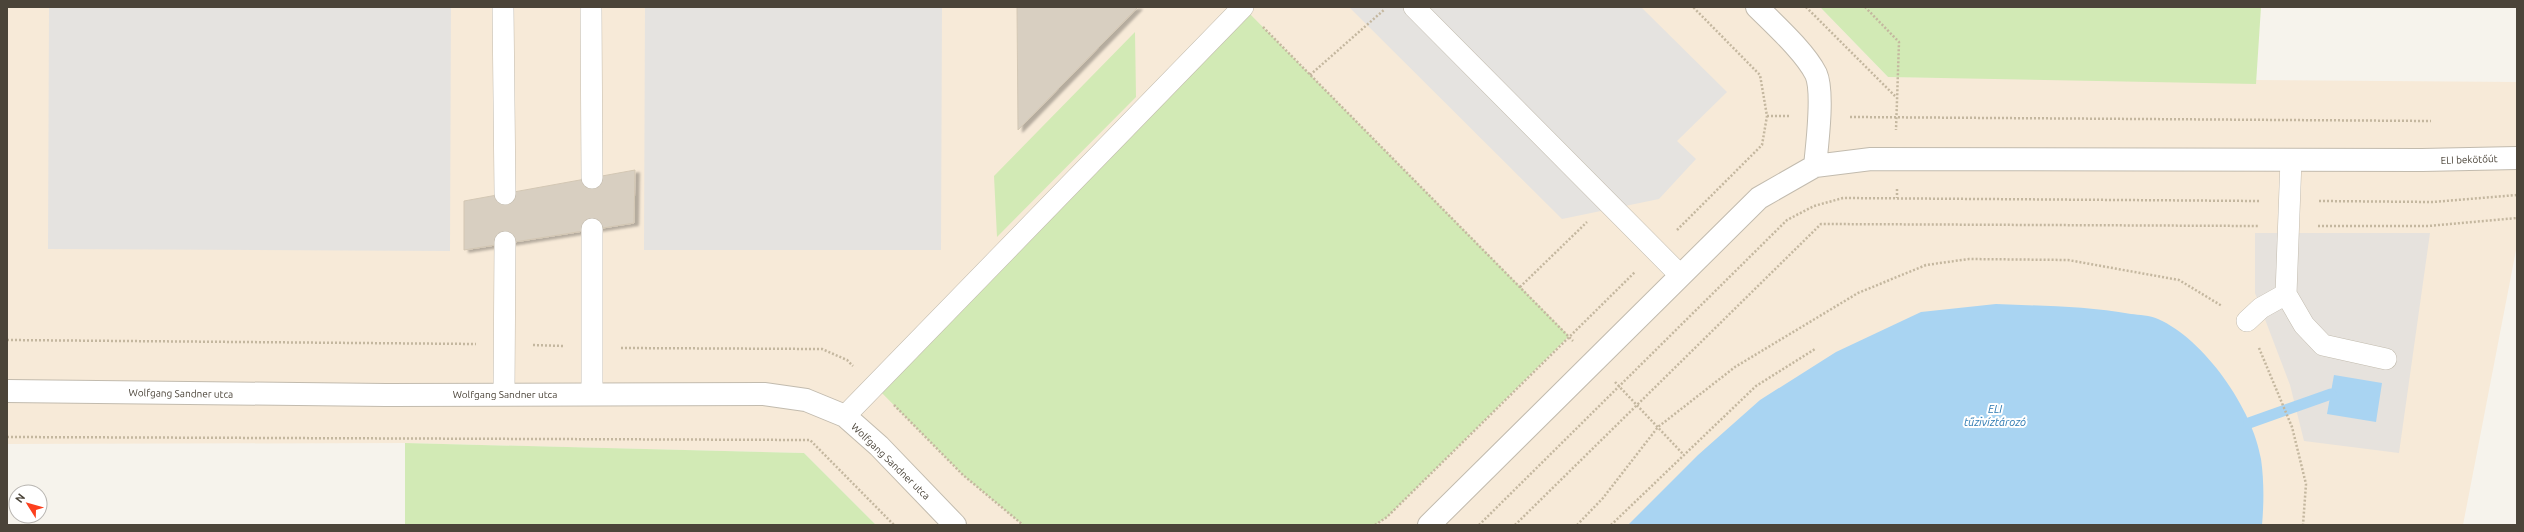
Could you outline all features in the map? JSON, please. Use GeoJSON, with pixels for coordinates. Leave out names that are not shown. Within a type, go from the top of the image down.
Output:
{"type":"FeatureCollection","features":[{"type":"Feature","properties":{"kind":"street"},"geometry":{"type":"LineString","coordinates":[[1429,525],[1758,198],[1815,166],[1820,117],[1816,75],[1789,39],[1757,7]]}},
{"type":"Feature","properties":{"kind":"street","name":"ELI bekötőút"},"geometry":{"type":"LineString","coordinates":[[1815,166],[1871,159],[2422,160],[2517,158]]}},
{"type":"Feature","properties":{"kind":"street","name":"Wolfgang Sandner utca"},"geometry":{"type":"LineString","coordinates":[[7,391],[386,394],[764,394],[806,400],[845,416],[879,446],[955,525]]}},
{"type":"Feature","properties":{"kind":"lane"},"geometry":{"type":"LineString","coordinates":[[503,7],[505,194]]}},
{"type":"Feature","properties":{"kind":"lane"},"geometry":{"type":"LineString","coordinates":[[591,7],[592,178]]}},
{"type":"Feature","properties":{"kind":"lane"},"geometry":{"type":"LineString","coordinates":[[845,416],[1243,7]]}},
{"type":"Feature","properties":{"kind":"lane"},"geometry":{"type":"LineString","coordinates":[[1414,7],[1680,275]]}},
{"type":"Feature","properties":{"kind":"lane"},"geometry":{"type":"LineString","coordinates":[[2291,160],[2286,294],[2304,324],[2322,345],[2386,359]]}},
{"type":"Feature","properties":{"kind":"lane"},"geometry":{"type":"LineString","coordinates":[[592,229],[592,393]]}},
{"type":"Feature","properties":{"kind":"lane"},"geometry":{"type":"LineString","coordinates":[[504,393],[505,242]]}},
{"type":"Feature","properties":{"kind":"lane"},"geometry":{"type":"LineString","coordinates":[[2247,321],[2261,308],[2286,294]]}},
{"type":"Feature","properties":{"kind":"path"},"geometry":{"type":"LineString","coordinates":[[1243,7],[1619,386],[1683,454]]}},
{"type":"Feature","properties":{"kind":"path"},"geometry":{"type":"LineString","coordinates":[[1310,75],[1387,7]]}},
{"type":"Feature","properties":{"kind":"path"},"geometry":{"type":"LineString","coordinates":[[1375,525],[1392,511],[1657,251],[1762,145],[1767,116],[1760,75],[1693,7]]}},
{"type":"Feature","properties":{"kind":"path"},"geometry":{"type":"LineString","coordinates":[[1806,7],[1896,97],[1899,42],[1865,7]]}},
{"type":"Feature","properties":{"kind":"path"},"geometry":{"type":"LineString","coordinates":[[1767,116],[2431,121]]}},
{"type":"Feature","properties":{"kind":"path"},"geometry":{"type":"LineString","coordinates":[[1479,525],[1787,220],[1814,206],[1843,198],[2433,202],[2517,195]]}},
{"type":"Feature","properties":{"kind":"path"},"geometry":{"type":"LineString","coordinates":[[1520,286],[1608,202]]}},
{"type":"Feature","properties":{"kind":"path"},"geometry":{"type":"LineString","coordinates":[[1515,525],[1821,224],[2428,226],[2517,218]]}},
{"type":"Feature","properties":{"kind":"path"},"geometry":{"type":"LineString","coordinates":[[1578,525],[1603,498],[1658,427],[1735,367],[1851,297],[1926,265],[1969,259],[2068,260],[2179,280],[2247,321],[2280,393],[2292,427],[2306,484],[2303,525]]}},
{"type":"Feature","properties":{"kind":"path"},"geometry":{"type":"LineString","coordinates":[[7,340],[504,344],[592,347]]}},
{"type":"Feature","properties":{"kind":"path"},"geometry":{"type":"LineString","coordinates":[[1611,525],[1683,454],[1756,386],[1815,349]]}},
{"type":"Feature","properties":{"kind":"path"},"geometry":{"type":"LineString","coordinates":[[7,437],[810,440],[894,525]]}},
{"type":"Feature","properties":{"kind":"shaded area"},"geometry":{"type":"Polygon","coordinates":[[[7,7],[1820,7],[1888,77],[2517,82],[2517,245],[2463,525],[876,525],[804,453],[405,443],[7,444],[7,7]]]}},
{"type":"Feature","properties":{"kind":"shaded area"},"geometry":{"type":"Polygon","coordinates":[[[49,7],[451,7],[450,251],[48,249],[49,7]]]}},
{"type":"Feature","properties":{"kind":"shaded area"},"geometry":{"type":"Polygon","coordinates":[[[645,7],[942,7],[941,250],[644,250],[645,7]]]}},
{"type":"Feature","properties":{"kind":"shaded area"},"geometry":{"type":"Polygon","coordinates":[[[1349,7],[1641,7],[1727,92],[1677,141],[1696,159],[1659,199],[1562,219],[1349,7]]]}},
{"type":"Feature","properties":{"kind":"shaded area"},"geometry":{"type":"Polygon","coordinates":[[[2255,233],[2430,233],[2399,453],[2304,441],[2290,385],[2255,293],[2255,233]]]}},
{"type":"Feature","properties":{"kind":"green space"},"geometry":{"type":"Polygon","coordinates":[[[1243,7],[1569,336],[1387,517],[1375,525],[1023,525],[963,475],[874,385],[1243,7]]]}},
{"type":"Feature","properties":{"kind":"green space"},"geometry":{"type":"Polygon","coordinates":[[[1820,7],[2261,7],[2256,84],[1888,77],[1820,7]]]}},
{"type":"Feature","properties":{"kind":"green space"},"geometry":{"type":"Polygon","coordinates":[[[1135,32],[1136,97],[997,237],[994,176],[1135,32]]]}},
{"type":"Feature","properties":{"kind":"green space"},"geometry":{"type":"Polygon","coordinates":[[[405,443],[804,453],[876,525],[405,525],[405,443]]]}},
{"type":"Feature","properties":{"kind":"water","name":"ELI tűzivíztározó"},"geometry":{"type":"Polygon","coordinates":[[[1996,304],[2080,308],[2148,316],[2158,319],[2175,329],[2192,342],[2209,359],[2224,378],[2237,398],[2256,439],[2263,475],[2262,525],[1628,525],[1698,455],[1760,400],[1836,352],[1921,312],[1996,304]]]}},
{"type":"Feature","properties":{"kind":"water"},"geometry":{"type":"Polygon","coordinates":[[[2334,375],[2382,383],[2376,422],[2327,414],[2334,375]]]}},
{"type":"Feature","properties":{"kind":"building"},"geometry":{"type":"Polygon","coordinates":[[[1017,7],[1138,7],[1018,130],[1017,7]]]}},
{"type":"Feature","properties":{"kind":"building"},"geometry":{"type":"Polygon","coordinates":[[[635,170],[634,223],[464,250],[464,201],[635,170]]]}},
{"type":"Feature","properties":{"kind":"waterway"},"geometry":{"type":"LineString","coordinates":[[2249,423],[2331,394]]}}]}
